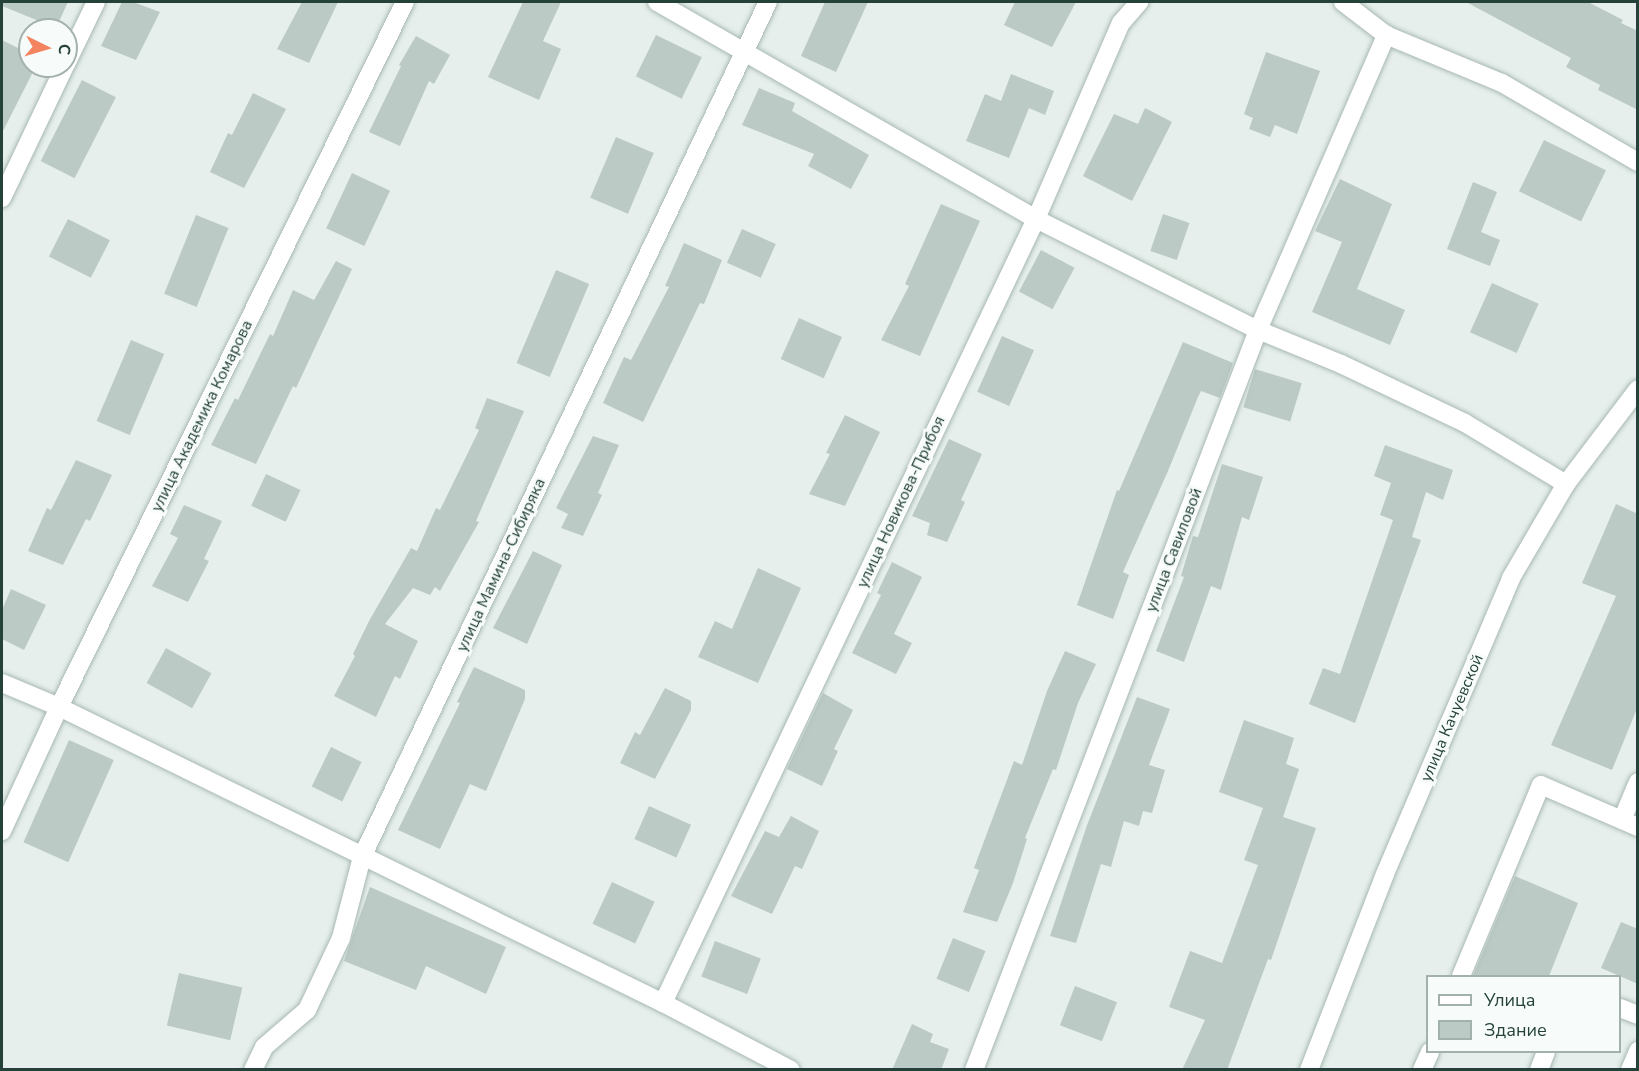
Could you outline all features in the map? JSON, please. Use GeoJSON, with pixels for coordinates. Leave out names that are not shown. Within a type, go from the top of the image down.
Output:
{"type":"FeatureCollection","features":[{"type":"Feature","properties":{"kind":"street"},"geometry":{"type":"LineString","coordinates":[[78,39],[96,2]]}},
{"type":"Feature","properties":{"kind":"street","name":"улица Академика Комарова"},"geometry":{"type":"LineString","coordinates":[[2,831],[59,707],[405,2]]}},
{"type":"Feature","properties":{"kind":"street"},"geometry":{"type":"LineString","coordinates":[[657,2],[1036,219],[1258,330],[1341,364],[1465,423],[1566,484]]}},
{"type":"Feature","properties":{"kind":"street","name":"улица Мамина-Сибиряка"},"geometry":{"type":"LineString","coordinates":[[253,1070],[264,1047],[307,1010],[341,938],[362,858],[768,2]]}},
{"type":"Feature","properties":{"kind":"street","name":"улица Новикова-Прибоя"},"geometry":{"type":"LineString","coordinates":[[663,1003],[1036,219],[1121,23],[1139,2]]}},
{"type":"Feature","properties":{"kind":"street"},"geometry":{"type":"LineString","coordinates":[[1343,2],[1386,35],[1502,83],[1638,162]]}},
{"type":"Feature","properties":{"kind":"street","name":"улица Савиловой"},"geometry":{"type":"LineString","coordinates":[[974,1070],[1258,330],[1386,35]]}},
{"type":"Feature","properties":{"kind":"street"},"geometry":{"type":"LineString","coordinates":[[2,198],[59,78]]}},
{"type":"Feature","properties":{"kind":"street","name":"улица Качуевской"},"geometry":{"type":"LineString","coordinates":[[1309,1070],[1385,874],[1511,578],[1566,484],[1638,389]]}},
{"type":"Feature","properties":{"kind":"street"},"geometry":{"type":"LineString","coordinates":[[2,683],[59,707],[362,858],[663,1003],[791,1070]]}},
{"type":"Feature","properties":{"kind":"street"},"geometry":{"type":"LineString","coordinates":[[1461,975],[1541,785],[1630,824],[1638,782]]}},
{"type":"Feature","properties":{"kind":"street"},"geometry":{"type":"LineString","coordinates":[[1621,1008],[1638,1015]]}},
{"type":"Feature","properties":{"kind":"street"},"geometry":{"type":"LineString","coordinates":[[1630,1070],[1638,1051]]}},
{"type":"Feature","properties":{"kind":"street"},"geometry":{"type":"LineString","coordinates":[[1422,1070],[1430,1053]]}},
{"type":"Feature","properties":{"kind":"street"},"geometry":{"type":"LineString","coordinates":[[1539,1070],[1546,1053]]}},
{"type":"Feature","properties":{"kind":"building"},"geometry":{"type":"Polygon","coordinates":[[[2,2],[68,2],[61,18],[31,18],[2,6],[2,2]]]}},
{"type":"Feature","properties":{"kind":"building"},"geometry":{"type":"Polygon","coordinates":[[[122,2],[133,2],[160,12],[136,60],[101,46],[122,2]]]}},
{"type":"Feature","properties":{"kind":"building"},"geometry":{"type":"Polygon","coordinates":[[[302,2],[338,2],[309,63],[277,49],[302,2]]]}},
{"type":"Feature","properties":{"kind":"building"},"geometry":{"type":"Polygon","coordinates":[[[523,2],[561,2],[543,41],[561,49],[539,100],[488,77],[523,2]]]}},
{"type":"Feature","properties":{"kind":"building"},"geometry":{"type":"Polygon","coordinates":[[[825,2],[868,2],[836,72],[801,56],[825,2]]]}},
{"type":"Feature","properties":{"kind":"building"},"geometry":{"type":"Polygon","coordinates":[[[1015,2],[1076,2],[1052,47],[1004,25],[1015,2]]]}},
{"type":"Feature","properties":{"kind":"building"},"geometry":{"type":"Polygon","coordinates":[[[1466,2],[1588,2],[1623,20],[1621,23],[1638,31],[1638,110],[1598,90],[1600,85],[1566,67],[1571,58],[1466,2]]]}},
{"type":"Feature","properties":{"kind":"building"},"geometry":{"type":"Polygon","coordinates":[[[656,35],[702,57],[682,99],[636,76],[656,35]]]}},
{"type":"Feature","properties":{"kind":"building"},"geometry":{"type":"Polygon","coordinates":[[[416,36],[450,55],[434,84],[429,81],[400,146],[369,132],[401,66],[399,65],[416,36]]]}},
{"type":"Feature","properties":{"kind":"building"},"geometry":{"type":"Polygon","coordinates":[[[2,40],[18,48],[18,78],[30,78],[2,133],[2,40]]]}},
{"type":"Feature","properties":{"kind":"building"},"geometry":{"type":"Polygon","coordinates":[[[1266,52],[1320,71],[1297,134],[1275,125],[1270,137],[1249,129],[1253,118],[1244,114],[1266,52]]]}},
{"type":"Feature","properties":{"kind":"building"},"geometry":{"type":"Polygon","coordinates":[[[1011,74],[1054,91],[1045,115],[1029,108],[1009,158],[966,141],[985,94],[1001,101],[1011,74]]]}},
{"type":"Feature","properties":{"kind":"building"},"geometry":{"type":"Polygon","coordinates":[[[82,80],[116,97],[75,178],[41,161],[82,80]]]}},
{"type":"Feature","properties":{"kind":"building"},"geometry":{"type":"Polygon","coordinates":[[[759,88],[795,103],[792,111],[869,155],[851,189],[808,166],[814,154],[742,125],[759,88]]]}},
{"type":"Feature","properties":{"kind":"building"},"geometry":{"type":"Polygon","coordinates":[[[253,93],[286,109],[244,188],[210,172],[228,133],[232,135],[253,93]]]}},
{"type":"Feature","properties":{"kind":"building"},"geometry":{"type":"Polygon","coordinates":[[[1145,108],[1172,122],[1132,201],[1083,176],[1114,114],[1138,124],[1145,108]]]}},
{"type":"Feature","properties":{"kind":"building"},"geometry":{"type":"Polygon","coordinates":[[[616,137],[654,153],[628,214],[590,198],[616,137]]]}},
{"type":"Feature","properties":{"kind":"building"},"geometry":{"type":"Polygon","coordinates":[[[1544,140],[1606,170],[1581,221],[1519,191],[1544,140]]]}},
{"type":"Feature","properties":{"kind":"building"},"geometry":{"type":"Polygon","coordinates":[[[352,173],[390,191],[364,246],[326,228],[352,173]]]}},
{"type":"Feature","properties":{"kind":"building"},"geometry":{"type":"Polygon","coordinates":[[[1340,179],[1392,204],[1357,289],[1405,310],[1390,345],[1312,312],[1342,242],[1315,231],[1340,179]]]}},
{"type":"Feature","properties":{"kind":"building"},"geometry":{"type":"Polygon","coordinates":[[[1473,182],[1497,192],[1481,232],[1500,240],[1490,266],[1447,249],[1473,182]]]}},
{"type":"Feature","properties":{"kind":"building"},"geometry":{"type":"Polygon","coordinates":[[[941,204],[980,221],[920,356],[881,340],[909,286],[905,284],[941,204]]]}},
{"type":"Feature","properties":{"kind":"building"},"geometry":{"type":"Polygon","coordinates":[[[1163,214],[1189,223],[1177,260],[1150,251],[1163,214]]]}},
{"type":"Feature","properties":{"kind":"building"},"geometry":{"type":"Polygon","coordinates":[[[196,215],[228,228],[197,307],[164,294],[196,215]]]}},
{"type":"Feature","properties":{"kind":"building"},"geometry":{"type":"Polygon","coordinates":[[[68,219],[110,240],[91,278],[49,256],[68,219]]]}},
{"type":"Feature","properties":{"kind":"building"},"geometry":{"type":"Polygon","coordinates":[[[742,229],[776,244],[761,278],[727,263],[742,229]]]}},
{"type":"Feature","properties":{"kind":"building"},"geometry":{"type":"Polygon","coordinates":[[[684,243],[722,260],[704,304],[700,303],[643,422],[603,403],[624,357],[631,360],[669,287],[665,286],[684,243]]]}},
{"type":"Feature","properties":{"kind":"building"},"geometry":{"type":"Polygon","coordinates":[[[1041,250],[1075,268],[1052,309],[1019,291],[1041,250]]]}},
{"type":"Feature","properties":{"kind":"building"},"geometry":{"type":"Polygon","coordinates":[[[336,261],[352,269],[296,388],[293,386],[256,464],[211,445],[235,398],[238,400],[270,334],[273,336],[293,290],[314,300],[336,261]]]}},
{"type":"Feature","properties":{"kind":"building"},"geometry":{"type":"Polygon","coordinates":[[[556,270],[589,284],[550,377],[517,363],[556,270]]]}},
{"type":"Feature","properties":{"kind":"building"},"geometry":{"type":"Polygon","coordinates":[[[1492,283],[1539,304],[1517,353],[1470,332],[1492,283]]]}},
{"type":"Feature","properties":{"kind":"building"},"geometry":{"type":"Polygon","coordinates":[[[799,318],[842,337],[824,378],[781,359],[799,318]]]}},
{"type":"Feature","properties":{"kind":"building"},"geometry":{"type":"Polygon","coordinates":[[[1002,336],[1034,350],[1009,406],[977,392],[1002,336]]]}},
{"type":"Feature","properties":{"kind":"building"},"geometry":{"type":"Polygon","coordinates":[[[131,340],[164,354],[130,435],[97,421],[131,340]]]}},
{"type":"Feature","properties":{"kind":"building"},"geometry":{"type":"Polygon","coordinates":[[[1183,342],[1233,363],[1220,398],[1201,391],[1198,397],[1123,572],[1129,575],[1113,619],[1077,605],[1117,490],[1119,491],[1183,342]]]}},
{"type":"Feature","properties":{"kind":"building"},"geometry":{"type":"Polygon","coordinates":[[[1255,369],[1302,383],[1290,422],[1243,407],[1255,369]]]}},
{"type":"Feature","properties":{"kind":"building"},"geometry":{"type":"Polygon","coordinates":[[[487,398],[524,411],[476,521],[479,522],[440,591],[435,587],[430,595],[413,588],[385,624],[418,641],[400,679],[395,676],[376,717],[334,696],[355,656],[353,654],[369,621],[411,548],[417,551],[436,508],[440,510],[479,430],[475,428],[487,398]]]}},
{"type":"Feature","properties":{"kind":"building"},"geometry":{"type":"Polygon","coordinates":[[[845,415],[880,432],[845,506],[809,494],[830,454],[826,453],[845,415]]]}},
{"type":"Feature","properties":{"kind":"building"},"geometry":{"type":"Polygon","coordinates":[[[593,436],[619,445],[598,493],[602,495],[583,536],[561,528],[568,514],[556,508],[593,436]]]}},
{"type":"Feature","properties":{"kind":"building"},"geometry":{"type":"Polygon","coordinates":[[[949,439],[982,454],[961,500],[965,502],[947,542],[927,535],[930,523],[912,516],[949,439]]]}},
{"type":"Feature","properties":{"kind":"building"},"geometry":{"type":"Polygon","coordinates":[[[1385,445],[1453,470],[1443,500],[1426,492],[1412,537],[1421,540],[1355,723],[1309,704],[1323,668],[1340,674],[1393,520],[1380,515],[1391,483],[1374,476],[1385,445]]]}},
{"type":"Feature","properties":{"kind":"building"},"geometry":{"type":"Polygon","coordinates":[[[76,460],[112,475],[90,521],[86,519],[63,565],[28,551],[47,508],[51,510],[76,460]]]}},
{"type":"Feature","properties":{"kind":"building"},"geometry":{"type":"Polygon","coordinates":[[[1222,464],[1263,477],[1249,520],[1242,517],[1221,590],[1211,586],[1184,662],[1156,651],[1184,577],[1181,576],[1193,536],[1198,537],[1222,464]]]}},
{"type":"Feature","properties":{"kind":"building"},"geometry":{"type":"Polygon","coordinates":[[[266,474],[300,490],[286,522],[251,506],[266,474]]]}},
{"type":"Feature","properties":{"kind":"building"},"geometry":{"type":"Polygon","coordinates":[[[1616,504],[1638,514],[1638,706],[1612,770],[1551,745],[1616,596],[1582,583],[1616,504]]]}},
{"type":"Feature","properties":{"kind":"building"},"geometry":{"type":"Polygon","coordinates":[[[184,505],[222,521],[204,559],[209,561],[188,602],[152,586],[178,538],[170,534],[184,505]]]}},
{"type":"Feature","properties":{"kind":"building"},"geometry":{"type":"Polygon","coordinates":[[[533,551],[562,565],[527,644],[493,628],[533,551]]]}},
{"type":"Feature","properties":{"kind":"building"},"geometry":{"type":"Polygon","coordinates":[[[892,562],[922,577],[894,634],[912,643],[896,674],[852,653],[881,595],[877,593],[892,562]]]}},
{"type":"Feature","properties":{"kind":"building"},"geometry":{"type":"Polygon","coordinates":[[[758,568],[801,588],[758,683],[698,657],[715,621],[732,629],[758,568]]]}},
{"type":"Feature","properties":{"kind":"building"},"geometry":{"type":"Polygon","coordinates":[[[11,589],[46,605],[24,650],[2,639],[2,610],[11,589]]]}},
{"type":"Feature","properties":{"kind":"building"},"geometry":{"type":"Polygon","coordinates":[[[166,648],[211,673],[192,708],[147,683],[166,648]]]}},
{"type":"Feature","properties":{"kind":"building"},"geometry":{"type":"Polygon","coordinates":[[[1065,651],[1096,664],[1078,703],[1056,770],[1053,769],[1025,838],[1027,839],[1013,883],[997,922],[963,912],[979,870],[974,868],[1014,761],[1022,765],[1047,691],[1065,651]]]}},
{"type":"Feature","properties":{"kind":"building"},"geometry":{"type":"Polygon","coordinates":[[[474,667],[525,690],[525,699],[486,791],[470,784],[440,849],[398,830],[460,703],[457,702],[474,667]]]}},
{"type":"Feature","properties":{"kind":"building"},"geometry":{"type":"Polygon","coordinates":[[[665,688],[691,701],[691,710],[655,779],[620,763],[635,732],[640,735],[665,688]]]}},
{"type":"Feature","properties":{"kind":"building"},"geometry":{"type":"Polygon","coordinates":[[[823,693],[853,710],[834,749],[838,751],[822,786],[787,769],[823,693]]]}},
{"type":"Feature","properties":{"kind":"building"},"geometry":{"type":"Polygon","coordinates":[[[1137,697],[1170,709],[1149,765],[1165,770],[1152,813],[1143,811],[1139,826],[1124,821],[1111,867],[1101,864],[1076,943],[1050,936],[1086,828],[1137,697]]]}},
{"type":"Feature","properties":{"kind":"building"},"geometry":{"type":"Polygon","coordinates":[[[1244,720],[1294,738],[1286,764],[1299,769],[1283,817],[1316,828],[1271,960],[1268,959],[1227,1070],[1182,1070],[1205,1020],[1169,1007],[1190,951],[1222,963],[1258,865],[1244,860],[1263,808],[1219,792],[1244,720]]]}},
{"type":"Feature","properties":{"kind":"building"},"geometry":{"type":"Polygon","coordinates":[[[69,740],[114,760],[68,862],[23,842],[69,740]]]}},
{"type":"Feature","properties":{"kind":"building"},"geometry":{"type":"Polygon","coordinates":[[[331,747],[362,762],[342,801],[312,787],[331,747]]]}},
{"type":"Feature","properties":{"kind":"building"},"geometry":{"type":"Polygon","coordinates":[[[649,806],[691,825],[676,858],[634,839],[649,806]]]}},
{"type":"Feature","properties":{"kind":"building"},"geometry":{"type":"Polygon","coordinates":[[[791,816],[819,831],[802,869],[795,866],[772,914],[731,896],[765,831],[779,837],[791,816]]]}},
{"type":"Feature","properties":{"kind":"building"},"geometry":{"type":"Polygon","coordinates":[[[1515,876],[1578,903],[1549,975],[1473,975],[1515,876]]]}},
{"type":"Feature","properties":{"kind":"building"},"geometry":{"type":"Polygon","coordinates":[[[612,882],[655,902],[635,944],[593,924],[612,882]]]}},
{"type":"Feature","properties":{"kind":"building"},"geometry":{"type":"Polygon","coordinates":[[[370,887],[506,947],[486,994],[426,966],[416,990],[344,961],[370,887]]]}},
{"type":"Feature","properties":{"kind":"building"},"geometry":{"type":"Polygon","coordinates":[[[1621,922],[1638,929],[1638,984],[1601,968],[1621,922]]]}},
{"type":"Feature","properties":{"kind":"building"},"geometry":{"type":"Polygon","coordinates":[[[953,938],[985,951],[969,992],[937,979],[953,938]]]}},
{"type":"Feature","properties":{"kind":"building"},"geometry":{"type":"Polygon","coordinates":[[[715,941],[761,959],[747,994],[701,976],[715,941]]]}},
{"type":"Feature","properties":{"kind":"building"},"geometry":{"type":"Polygon","coordinates":[[[179,973],[242,988],[230,1040],[167,1026],[179,973]]]}},
{"type":"Feature","properties":{"kind":"building"},"geometry":{"type":"Polygon","coordinates":[[[1075,986],[1117,1002],[1102,1041],[1060,1025],[1075,986]]]}},
{"type":"Feature","properties":{"kind":"building"},"geometry":{"type":"Polygon","coordinates":[[[912,1024],[933,1034],[930,1042],[949,1049],[941,1070],[892,1070],[912,1024]]]}}]}
